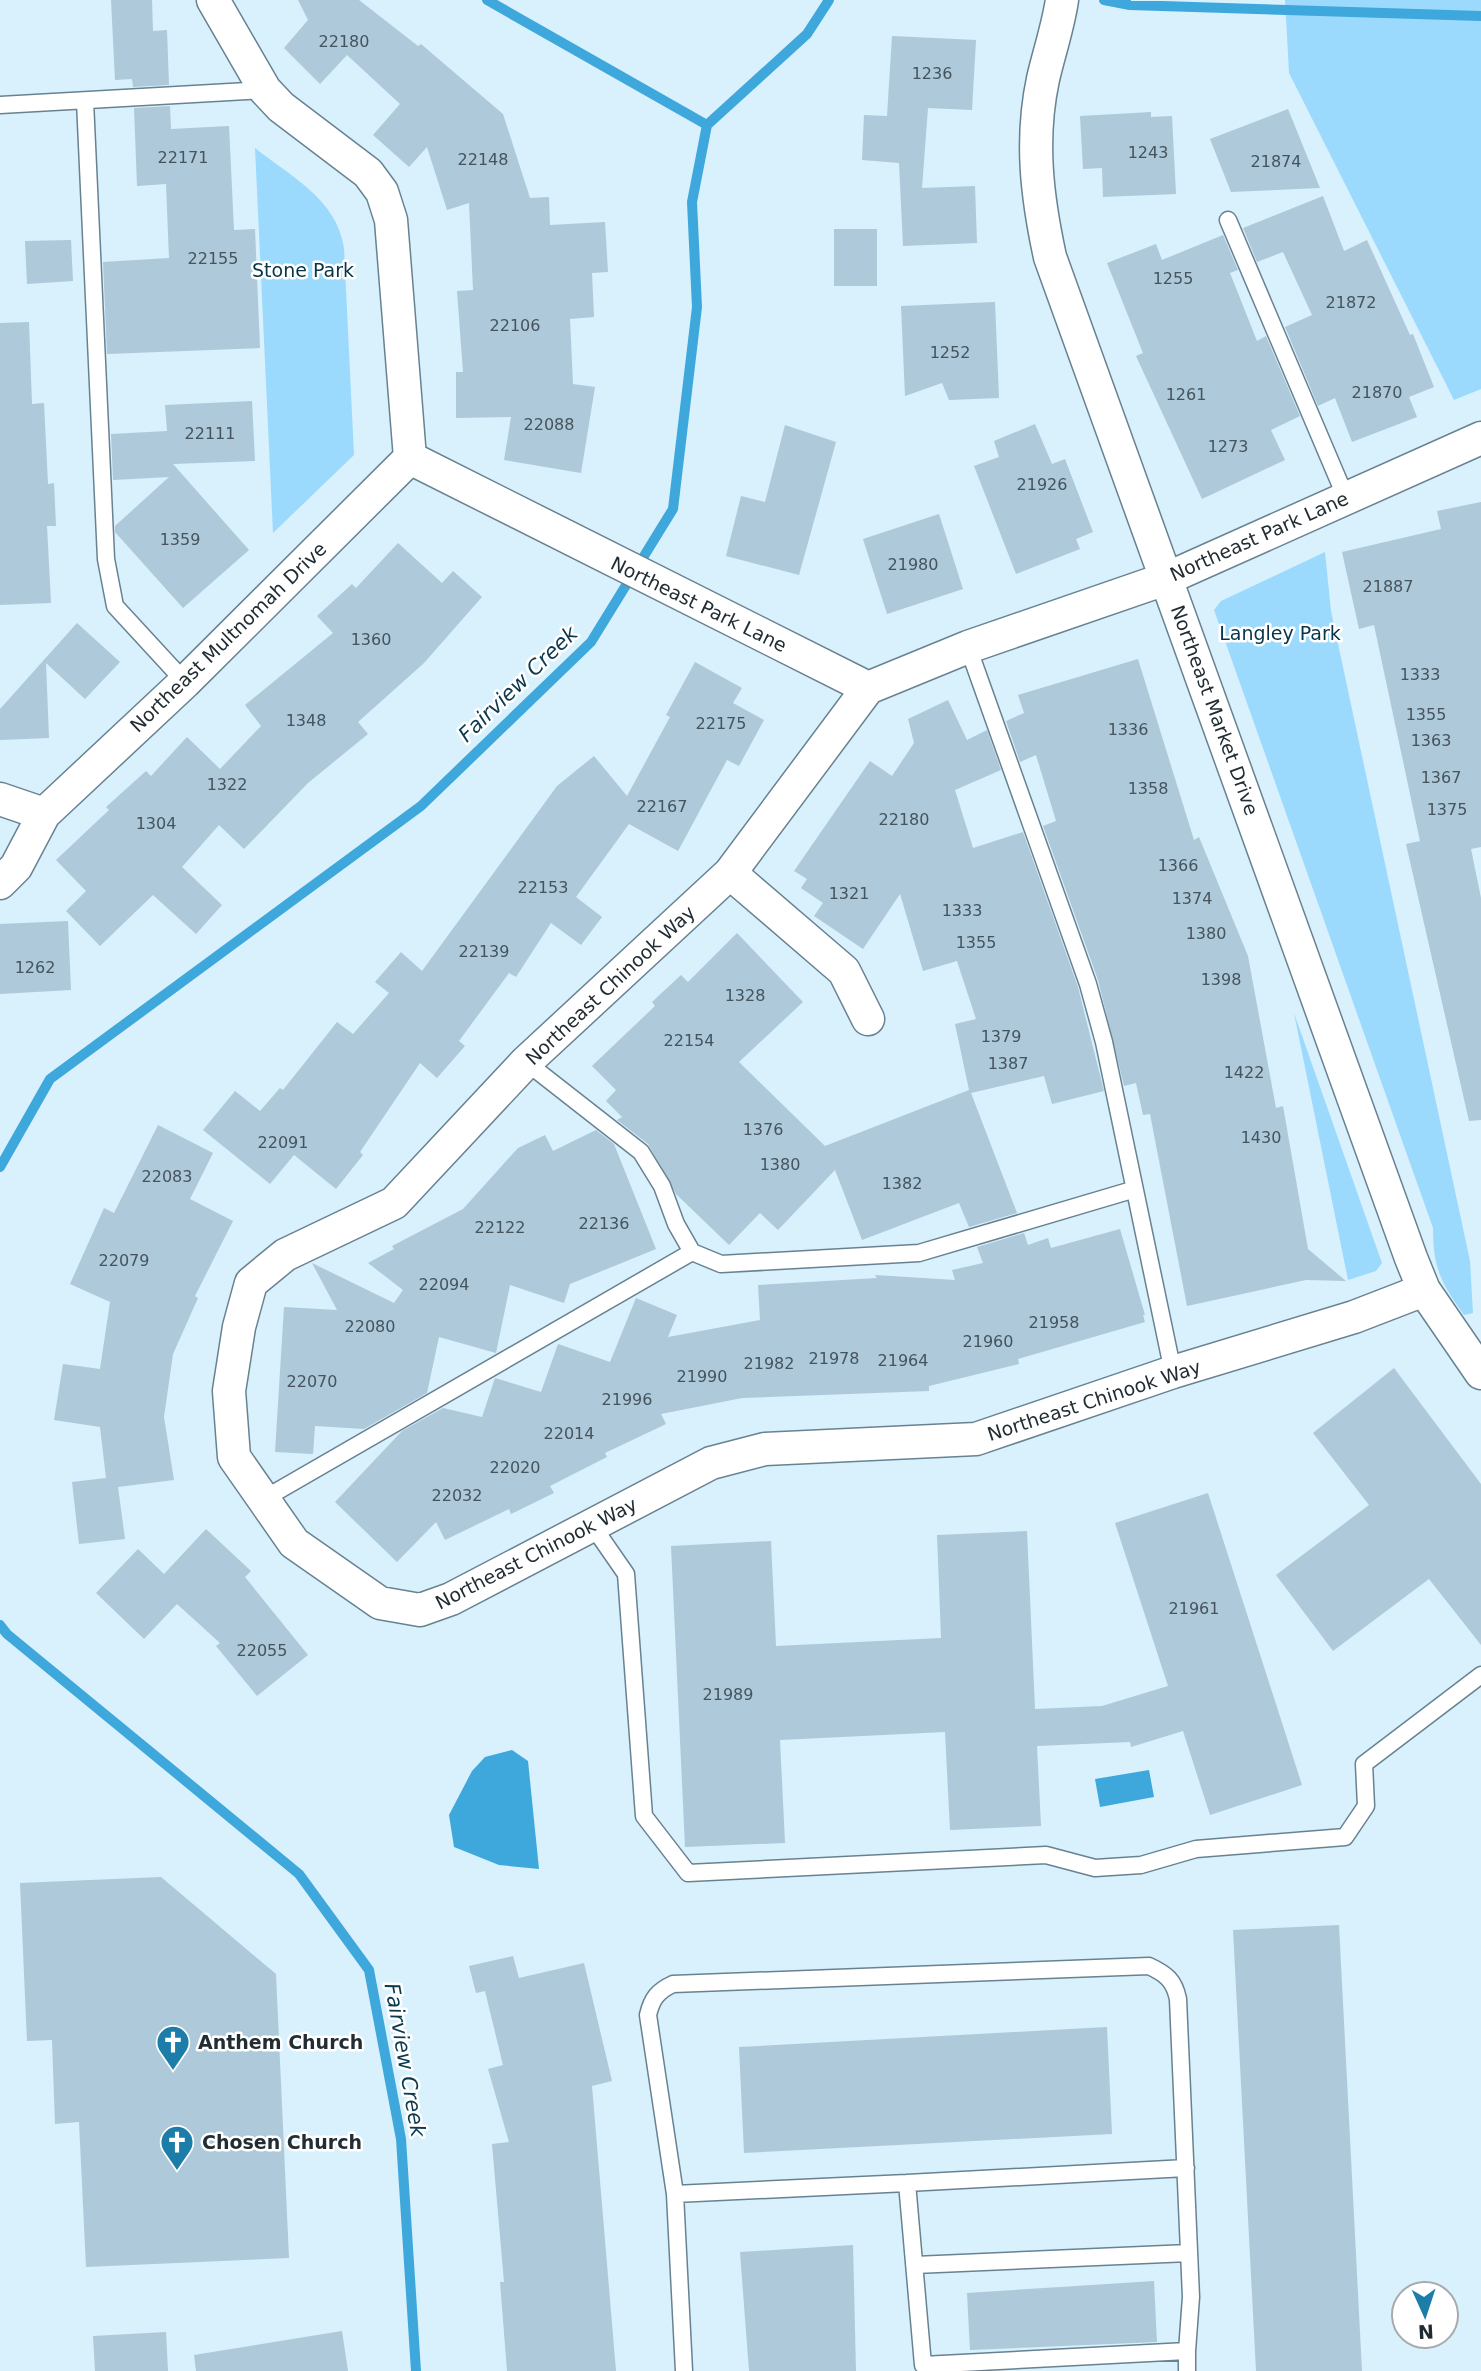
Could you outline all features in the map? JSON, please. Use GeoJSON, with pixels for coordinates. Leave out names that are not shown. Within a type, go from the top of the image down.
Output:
{"type":"FeatureCollection","features":[{"type":"Feature","properties":{"kind":"street"},"geometry":{"type":"LineString","coordinates":[[213,0],[265,90],[281,107],[368,173],[382,192],[391,220],[410,457]]}},
{"type":"Feature","properties":{"kind":"street","name":"Northeast Market Drive"},"geometry":{"type":"LineString","coordinates":[[1060,11],[1043,80],[1034,142],[1038,201],[1050,257],[1424,1290]]}},
{"type":"Feature","properties":{"kind":"street","name":"Northeast Park Lane"},"geometry":{"type":"LineString","coordinates":[[410,457],[868,688],[968,647],[1168,578],[1481,439]]}},
{"type":"Feature","properties":{"kind":"street","name":"Northeast Multnomah Drive"},"geometry":{"type":"LineString","coordinates":[[0,883],[16,867],[44,814],[185,682],[410,457]]}},
{"type":"Feature","properties":{"kind":"street","name":"Northeast Chinook Way"},"geometry":{"type":"LineString","coordinates":[[868,688],[730,873],[526,1062],[394,1203],[285,1255],[251,1283],[239,1327],[229,1391],[234,1457],[294,1543],[380,1603],[420,1610],[451,1599],[711,1463],[765,1449],[976,1439],[1173,1372],[1354,1317],[1424,1290]]}},
{"type":"Feature","properties":{"kind":"street"},"geometry":{"type":"LineString","coordinates":[[0,799],[44,814]]}},
{"type":"Feature","properties":{"kind":"street"},"geometry":{"type":"LineString","coordinates":[[730,873],[844,971],[868,1019]]}},
{"type":"Feature","properties":{"kind":"street"},"geometry":{"type":"LineString","coordinates":[[1424,1290],[1471,1342],[1481,1373]]}},
{"type":"Feature","properties":{"kind":"lane"},"geometry":{"type":"LineString","coordinates":[[0,105],[265,90]]}},
{"type":"Feature","properties":{"kind":"lane"},"geometry":{"type":"LineString","coordinates":[[85,101],[106,559],[116,606],[185,682]]}},
{"type":"Feature","properties":{"kind":"lane"},"geometry":{"type":"LineString","coordinates":[[1228,220],[1346,498]]}},
{"type":"Feature","properties":{"kind":"lane"},"geometry":{"type":"LineString","coordinates":[[968,647],[1088,984],[1104,1042],[1132,1190],[1173,1372]]}},
{"type":"Feature","properties":{"kind":"lane"},"geometry":{"type":"LineString","coordinates":[[526,1062],[641,1152],[662,1186],[676,1224],[692,1252],[721,1264],[919,1253],[1132,1190]]}},
{"type":"Feature","properties":{"kind":"lane"},"geometry":{"type":"LineString","coordinates":[[262,1500],[692,1252]]}},
{"type":"Feature","properties":{"kind":"lane"},"geometry":{"type":"LineString","coordinates":[[592,1525],[626,1574],[644,1816],[688,1873],[1046,1855],[1095,1868],[1141,1865],[1196,1849],[1345,1837],[1366,1806],[1363,1764],[1481,1675]]}},
{"type":"Feature","properties":{"kind":"lane"},"geometry":{"type":"LineString","coordinates":[[684,2371],[676,2194],[648,2015],[659,1990],[673,1984],[1149,1966],[1166,1974],[1175,1984],[1178,1999],[1191,2297],[1187,2371]]}},
{"type":"Feature","properties":{"kind":"lane"},"geometry":{"type":"LineString","coordinates":[[676,2194],[1186,2168]]}},
{"type":"Feature","properties":{"kind":"lane"},"geometry":{"type":"LineString","coordinates":[[907,2183],[923,2365],[1187,2351]]}},
{"type":"Feature","properties":{"kind":"lane"},"geometry":{"type":"LineString","coordinates":[[915,2265],[1189,2253]]}},
{"type":"Feature","properties":{"kind":"green space"},"geometry":{"type":"Polygon","coordinates":[[[1285,0],[1481,0],[1481,389],[1454,400],[1289,73],[1285,0]]]}},
{"type":"Feature","properties":{"kind":"green space","name":"Stone Park"},"geometry":{"type":"Polygon","coordinates":[[[255,148],[310,190],[322,202],[340,231],[344,248],[354,455],[273,533],[255,148]]]}},
{"type":"Feature","properties":{"kind":"green space","name":"Langley Park"},"geometry":{"type":"Polygon","coordinates":[[[1325,552],[1331,611],[1470,1261],[1473,1313],[1464,1315],[1449,1294],[1440,1274],[1433,1228],[1214,610],[1221,601],[1325,552]]]}},
{"type":"Feature","properties":{"kind":"green space"},"geometry":{"type":"Polygon","coordinates":[[[1294,1013],[1382,1263],[1376,1271],[1348,1280],[1294,1013]]]}},
{"type":"Feature","properties":{"kind":"shaded area"},"geometry":{"type":"Polygon","coordinates":[[[512,1750],[528,1761],[539,1869],[499,1865],[454,1847],[449,1815],[472,1771],[485,1757],[512,1750]]]}},
{"type":"Feature","properties":{"kind":"shaded area"},"geometry":{"type":"Polygon","coordinates":[[[1149,1770],[1154,1797],[1100,1807],[1095,1779],[1149,1770]]]}},
{"type":"Feature","properties":{"kind":"building"},"geometry":{"type":"Polygon","coordinates":[[[111,0],[152,0],[153,31],[167,30],[169,85],[133,87],[132,79],[115,80],[111,0]]]}},
{"type":"Feature","properties":{"kind":"building"},"geometry":{"type":"Polygon","coordinates":[[[298,0],[359,0],[418,46],[421,44],[503,114],[530,198],[549,197],[550,225],[605,222],[608,272],[592,273],[594,317],[570,319],[573,384],[595,387],[581,473],[504,460],[511,417],[456,418],[456,372],[463,372],[457,291],[473,290],[469,203],[447,210],[427,147],[409,167],[373,135],[400,104],[347,55],[320,84],[284,48],[308,20],[298,0]]]}},
{"type":"Feature","properties":{"kind":"building"},"geometry":{"type":"Polygon","coordinates":[[[892,36],[976,40],[972,110],[928,108],[922,188],[975,186],[977,243],[903,246],[899,163],[862,160],[864,115],[887,116],[892,36]]]}},
{"type":"Feature","properties":{"kind":"building"},"geometry":{"type":"Polygon","coordinates":[[[170,106],[171,129],[229,126],[234,230],[255,229],[260,348],[107,354],[103,262],[169,258],[166,184],[137,186],[134,108],[170,106]]]}},
{"type":"Feature","properties":{"kind":"building"},"geometry":{"type":"Polygon","coordinates":[[[1288,109],[1320,188],[1231,192],[1210,139],[1288,109]]]}},
{"type":"Feature","properties":{"kind":"building"},"geometry":{"type":"Polygon","coordinates":[[[1151,112],[1151,117],[1172,116],[1176,194],[1103,197],[1102,168],[1083,169],[1080,116],[1151,112]]]}},
{"type":"Feature","properties":{"kind":"building"},"geometry":{"type":"Polygon","coordinates":[[[1323,196],[1344,251],[1367,240],[1410,335],[1413,334],[1434,387],[1409,397],[1417,417],[1352,442],[1335,398],[1318,406],[1285,327],[1312,315],[1283,252],[1257,262],[1243,228],[1323,196]]]}},
{"type":"Feature","properties":{"kind":"building"},"geometry":{"type":"Polygon","coordinates":[[[834,229],[877,229],[877,286],[834,286],[834,229]]]}},
{"type":"Feature","properties":{"kind":"building"},"geometry":{"type":"Polygon","coordinates":[[[1223,235],[1238,270],[1230,273],[1257,341],[1266,336],[1300,416],[1271,430],[1285,460],[1202,499],[1136,356],[1143,353],[1107,263],[1156,244],[1162,260],[1223,235]]]}},
{"type":"Feature","properties":{"kind":"building"},"geometry":{"type":"Polygon","coordinates":[[[71,240],[73,281],[27,284],[25,241],[71,240]]]}},
{"type":"Feature","properties":{"kind":"building"},"geometry":{"type":"Polygon","coordinates":[[[995,302],[999,398],[949,400],[942,383],[905,396],[901,306],[995,302]]]}},
{"type":"Feature","properties":{"kind":"building"},"geometry":{"type":"Polygon","coordinates":[[[29,322],[32,404],[44,403],[48,484],[54,483],[56,526],[47,526],[51,603],[0,605],[0,323],[29,322]]]}},
{"type":"Feature","properties":{"kind":"building"},"geometry":{"type":"Polygon","coordinates":[[[252,401],[255,461],[173,464],[249,550],[183,608],[115,532],[115,526],[169,477],[113,480],[111,434],[167,431],[165,405],[252,401]]]}},
{"type":"Feature","properties":{"kind":"building"},"geometry":{"type":"Polygon","coordinates":[[[1035,424],[1052,464],[1065,459],[1093,532],[1076,539],[1080,549],[1016,574],[974,466],[999,457],[994,441],[1035,424]]]}},
{"type":"Feature","properties":{"kind":"building"},"geometry":{"type":"Polygon","coordinates":[[[785,425],[836,442],[799,575],[726,556],[741,496],[765,502],[785,425]]]}},
{"type":"Feature","properties":{"kind":"building"},"geometry":{"type":"Polygon","coordinates":[[[1481,502],[1481,847],[1471,849],[1481,898],[1481,1120],[1469,1121],[1406,844],[1420,841],[1374,625],[1359,629],[1342,552],[1441,529],[1437,511],[1481,502]]]}},
{"type":"Feature","properties":{"kind":"building"},"geometry":{"type":"Polygon","coordinates":[[[939,514],[963,589],[887,614],[863,539],[939,514]]]}},
{"type":"Feature","properties":{"kind":"building"},"geometry":{"type":"Polygon","coordinates":[[[398,543],[442,583],[453,571],[482,597],[424,663],[358,722],[368,734],[308,783],[244,849],[219,825],[182,867],[222,905],[196,934],[153,895],[100,946],[66,911],[86,891],[56,860],[109,810],[106,807],[146,771],[151,776],[187,737],[220,769],[261,726],[245,705],[333,633],[317,616],[352,584],[356,588],[398,543]]]}},
{"type":"Feature","properties":{"kind":"building"},"geometry":{"type":"Polygon","coordinates":[[[77,623],[120,662],[85,699],[46,663],[49,738],[0,740],[0,709],[77,623]]]}},
{"type":"Feature","properties":{"kind":"building"},"geometry":{"type":"Polygon","coordinates":[[[1138,659],[1194,840],[1199,837],[1248,956],[1276,1108],[1283,1106],[1308,1249],[1346,1281],[1306,1280],[1187,1306],[1150,1114],[1143,1115],[1136,1083],[1124,1086],[1098,980],[1043,826],[1056,821],[1036,755],[1020,762],[1006,721],[1024,713],[1018,695],[1138,659]]]}},
{"type":"Feature","properties":{"kind":"building"},"geometry":{"type":"Polygon","coordinates":[[[695,662],[742,688],[733,703],[764,720],[739,766],[727,760],[678,851],[629,824],[576,897],[602,917],[581,945],[551,923],[516,977],[509,973],[459,1041],[465,1046],[437,1078],[420,1063],[360,1152],[363,1155],[336,1189],[294,1155],[270,1184],[203,1130],[235,1091],[260,1111],[280,1088],[283,1090],[337,1022],[353,1034],[389,993],[375,982],[401,952],[422,971],[557,786],[594,756],[627,796],[670,717],[666,715],[695,662]]]}},
{"type":"Feature","properties":{"kind":"building"},"geometry":{"type":"Polygon","coordinates":[[[948,700],[967,740],[987,730],[1001,770],[955,790],[973,848],[1023,832],[1078,987],[1104,1091],[1052,1104],[1044,1076],[971,1093],[1017,1213],[969,1227],[959,1203],[862,1240],[835,1170],[778,1230],[760,1213],[729,1245],[676,1194],[648,1144],[617,1120],[622,1117],[606,1101],[616,1090],[592,1066],[655,1006],[652,1002],[681,975],[688,982],[737,933],[803,1002],[739,1062],[825,1146],[969,1090],[955,1024],[976,1019],[957,961],[923,971],[900,894],[863,949],[814,916],[823,903],[801,888],[807,879],[794,871],[870,761],[892,776],[914,743],[908,719],[948,700]]]}},
{"type":"Feature","properties":{"kind":"building"},"geometry":{"type":"Polygon","coordinates":[[[68,921],[71,990],[0,994],[0,924],[68,921]]]}},
{"type":"Feature","properties":{"kind":"building"},"geometry":{"type":"Polygon","coordinates":[[[158,1125],[213,1153],[190,1199],[233,1221],[195,1296],[198,1298],[173,1354],[164,1417],[174,1480],[118,1487],[125,1539],[79,1544],[72,1482],[106,1478],[100,1427],[54,1420],[63,1364],[100,1369],[110,1302],[70,1284],[104,1208],[114,1213],[158,1125]]]}},
{"type":"Feature","properties":{"kind":"building"},"geometry":{"type":"Polygon","coordinates":[[[596,1130],[614,1144],[656,1249],[570,1284],[564,1303],[510,1285],[496,1353],[439,1337],[427,1393],[364,1429],[315,1426],[313,1454],[275,1452],[284,1307],[337,1310],[312,1263],[394,1303],[403,1290],[368,1263],[394,1249],[392,1246],[463,1209],[518,1148],[545,1135],[553,1151],[596,1130]]]}},
{"type":"Feature","properties":{"kind":"building"},"geometry":{"type":"Polygon","coordinates":[[[1120,1229],[1145,1322],[1018,1359],[1019,1364],[929,1386],[929,1391],[742,1398],[661,1414],[666,1424],[605,1453],[607,1457],[550,1486],[554,1493],[511,1514],[509,1509],[445,1540],[436,1522],[397,1562],[335,1502],[402,1431],[443,1408],[482,1417],[495,1378],[541,1392],[558,1344],[610,1362],[636,1298],[677,1315],[668,1337],[760,1320],[758,1285],[877,1278],[875,1275],[955,1280],[952,1270],[983,1263],[977,1247],[1024,1233],[1028,1245],[1048,1238],[1051,1248],[1120,1229]]]}},
{"type":"Feature","properties":{"kind":"building"},"geometry":{"type":"Polygon","coordinates":[[[1394,1368],[1481,1484],[1481,1645],[1429,1579],[1333,1651],[1276,1575],[1369,1505],[1313,1433],[1394,1368]]]}},
{"type":"Feature","properties":{"kind":"building"},"geometry":{"type":"Polygon","coordinates":[[[1208,1493],[1302,1785],[1210,1815],[1183,1731],[1131,1747],[1130,1742],[1037,1746],[1041,1826],[950,1830],[945,1732],[780,1740],[785,1843],[685,1847],[671,1546],[771,1541],[776,1646],[941,1638],[937,1535],[1027,1531],[1035,1709],[1102,1706],[1168,1686],[1115,1523],[1208,1493]]]}},
{"type":"Feature","properties":{"kind":"building"},"geometry":{"type":"Polygon","coordinates":[[[206,1529],[251,1571],[245,1577],[308,1655],[257,1696],[216,1646],[220,1643],[177,1604],[144,1639],[96,1593],[138,1549],[164,1574],[206,1529]]]}},
{"type":"Feature","properties":{"kind":"building","name":"Anthem Church"},"geometry":{"type":"Polygon","coordinates":[[[161,1877],[276,1974],[289,2258],[86,2267],[79,2122],[55,2124],[52,2040],[27,2041],[20,1883],[161,1877]]]}},
{"type":"Feature","properties":{"kind":"building"},"geometry":{"type":"Polygon","coordinates":[[[1339,1925],[1362,2371],[1256,2371],[1233,1930],[1339,1925]]]}},
{"type":"Feature","properties":{"kind":"building"},"geometry":{"type":"Polygon","coordinates":[[[513,1956],[519,1978],[584,1963],[612,2081],[592,2086],[616,2371],[507,2371],[500,2282],[504,2282],[492,2144],[509,2142],[488,2069],[503,2065],[485,1991],[476,1993],[469,1966],[513,1956]]]}},
{"type":"Feature","properties":{"kind":"building"},"geometry":{"type":"Polygon","coordinates":[[[1107,2027],[1112,2134],[744,2153],[739,2047],[1107,2027]]]}},
{"type":"Feature","properties":{"kind":"building"},"geometry":{"type":"Polygon","coordinates":[[[853,2245],[856,2371],[749,2371],[740,2252],[853,2245]]]}},
{"type":"Feature","properties":{"kind":"building"},"geometry":{"type":"Polygon","coordinates":[[[1154,2281],[1157,2342],[970,2350],[967,2293],[1154,2281]]]}},
{"type":"Feature","properties":{"kind":"building"},"geometry":{"type":"Polygon","coordinates":[[[342,2331],[348,2371],[196,2371],[194,2355],[342,2331]]]}},
{"type":"Feature","properties":{"kind":"building"},"geometry":{"type":"Polygon","coordinates":[[[166,2332],[168,2371],[95,2371],[93,2336],[166,2332]]]}},
{"type":"Feature","properties":{"kind":"waterway"},"geometry":{"type":"LineString","coordinates":[[487,0],[707,125]]}},
{"type":"Feature","properties":{"kind":"waterway","name":"Fairview Creek"},"geometry":{"type":"LineString","coordinates":[[0,1167],[50,1079],[421,806],[591,642],[673,509],[697,307],[692,202],[707,125],[807,34],[829,0]]}},
{"type":"Feature","properties":{"kind":"waterway","name":"Fairview Creek"},"geometry":{"type":"LineString","coordinates":[[1104,0],[1130,5],[1481,16]]}},
{"type":"Feature","properties":{"kind":"waterway","name":"Fairview Creek"},"geometry":{"type":"LineString","coordinates":[[0,1625],[7,1634],[299,1874],[369,1970],[401,2139],[416,2371]]}},
{"type":"Feature","properties":{"kind":"place","name":"Anthem Church"},"geometry":{"type":"Point","coordinates":[173,2072]}},
{"type":"Feature","properties":{"kind":"place","name":"Chosen Church"},"geometry":{"type":"Point","coordinates":[177,2172]}}]}
